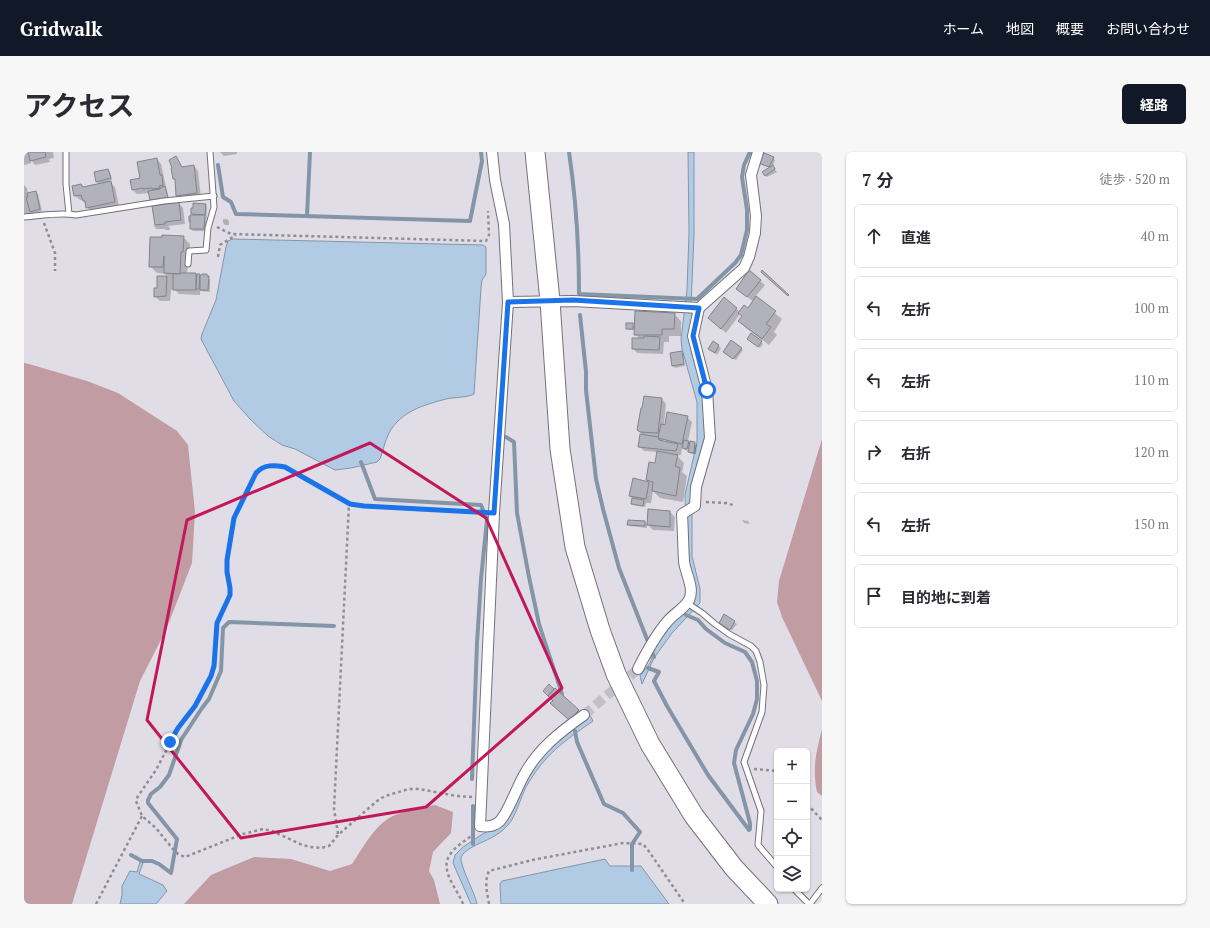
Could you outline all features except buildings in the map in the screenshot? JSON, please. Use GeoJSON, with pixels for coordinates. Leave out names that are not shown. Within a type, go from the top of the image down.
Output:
{"type":"FeatureCollection","features":[{"type":"Feature","properties":{"kind":"highway"},"geometry":{"type":"LineString","coordinates":[[535,152],[550,301],[560,449],[575,547],[605,644],[616,674],[650,744],[694,816],[734,868],[768,904]]}},
{"type":"Feature","properties":{"kind":"street"},"geometry":{"type":"LineString","coordinates":[[492,152],[495,180],[504,224],[508,302],[494,513],[480,826],[490,827],[499,822],[525,773],[537,754],[560,732],[584,715]]}},
{"type":"Feature","properties":{"kind":"street"},"geometry":{"type":"LineString","coordinates":[[638,669],[645,654],[660,630],[668,620],[688,604],[690,583],[684,563],[682,514],[695,504],[696,487],[710,438],[707,390],[693,336],[699,308],[744,268],[749,257],[755,233],[756,216],[751,175],[758,152]]}},
{"type":"Feature","properties":{"kind":"street"},"geometry":{"type":"LineString","coordinates":[[508,302],[573,300],[699,308]]}},
{"type":"Feature","properties":{"kind":"lane"},"geometry":{"type":"LineString","coordinates":[[66,152],[66,184],[69,214]]}},
{"type":"Feature","properties":{"kind":"lane"},"geometry":{"type":"LineString","coordinates":[[188,264],[189,251],[206,250],[214,207],[210,152]]}},
{"type":"Feature","properties":{"kind":"lane"},"geometry":{"type":"LineString","coordinates":[[24,217],[69,214],[76,215],[164,201],[214,196]]}},
{"type":"Feature","properties":{"kind":"lane"},"geometry":{"type":"LineString","coordinates":[[688,604],[715,624],[751,646],[756,651],[760,662],[764,685],[762,712],[744,762],[761,811],[758,845],[774,864]]}},
{"type":"Feature","properties":{"kind":"lane"},"geometry":{"type":"LineString","coordinates":[[797,892],[809,904],[822,888]]}},
{"type":"Feature","properties":{"kind":"path"},"geometry":{"type":"LineString","coordinates":[[210,223],[231,234],[486,241],[489,235],[488,207]]}},
{"type":"Feature","properties":{"kind":"path"},"geometry":{"type":"LineString","coordinates":[[40,216],[53,245],[55,253],[55,271]]}},
{"type":"Feature","properties":{"kind":"path"},"geometry":{"type":"LineString","coordinates":[[218,257],[220,245],[237,234]]}},
{"type":"Feature","properties":{"kind":"path"},"geometry":{"type":"LineString","coordinates":[[481,798],[457,796],[419,789],[409,789],[400,791],[377,801],[338,835],[328,846],[321,848],[310,847],[272,831],[263,829],[243,834],[185,857],[178,854],[156,828],[142,816],[136,801],[156,770],[178,728],[195,706],[211,676],[214,666],[217,623],[230,595],[227,560],[234,518],[256,473],[261,468],[268,466],[285,467],[350,504],[494,513]]}},
{"type":"Feature","properties":{"kind":"path"},"geometry":{"type":"LineString","coordinates":[[695,504],[726,502],[733,505]]}},
{"type":"Feature","properties":{"kind":"path"},"geometry":{"type":"LineString","coordinates":[[338,835],[334,809],[350,504]]}},
{"type":"Feature","properties":{"kind":"path"},"geometry":{"type":"LineString","coordinates":[[746,769],[774,771]]}},
{"type":"Feature","properties":{"kind":"path"},"geometry":{"type":"LineString","coordinates":[[810,807],[822,820]]}},
{"type":"Feature","properties":{"kind":"path"},"geometry":{"type":"LineString","coordinates":[[96,904],[142,816]]}},
{"type":"Feature","properties":{"kind":"path"},"geometry":{"type":"LineString","coordinates":[[464,904],[447,872],[446,865],[450,854],[470,837],[480,826]]}},
{"type":"Feature","properties":{"kind":"path"},"geometry":{"type":"LineString","coordinates":[[489,904],[486,878],[489,871],[532,860],[615,844],[638,843],[643,844],[648,850],[685,904]]}},
{"type":"Feature","properties":{"kind":"highlighted area"},"geometry":{"type":"Polygon","coordinates":[[[370,443],[486,518],[562,688],[426,807],[241,838],[147,720],[187,520],[370,443]]]}},
{"type":"Feature","properties":{"kind":"shaded area"},"geometry":{"type":"Polygon","coordinates":[[[24,363],[87,381],[118,393],[177,431],[188,445],[195,512],[192,563],[166,630],[140,681],[72,904],[24,904],[24,363]]]}},
{"type":"Feature","properties":{"kind":"shaded area"},"geometry":{"type":"Polygon","coordinates":[[[822,439],[822,701],[782,617],[777,602],[779,581],[822,439]]]}},
{"type":"Feature","properties":{"kind":"shaded area"},"geometry":{"type":"Polygon","coordinates":[[[822,729],[822,796],[817,792],[815,768],[816,753],[822,729]]]}},
{"type":"Feature","properties":{"kind":"shaded area"},"geometry":{"type":"Polygon","coordinates":[[[435,805],[453,812],[451,833],[433,852],[429,871],[434,880],[440,904],[184,904],[211,875],[254,857],[291,859],[330,871],[352,864],[364,845],[383,822],[393,816],[405,812],[435,805]]]}},
{"type":"Feature","properties":{"kind":"water"},"geometry":{"type":"Polygon","coordinates":[[[688,152],[694,152],[694,234],[691,306],[694,313],[690,332],[691,350],[704,396],[705,430],[705,443],[692,492],[692,556],[700,589],[700,603],[672,633],[654,658],[642,684],[640,676],[650,663],[656,645],[668,625],[693,599],[687,555],[685,495],[697,442],[697,402],[682,349],[681,339],[687,290],[689,233],[688,152]]]}},
{"type":"Feature","properties":{"kind":"water"},"geometry":{"type":"Polygon","coordinates":[[[233,239],[483,245],[486,247],[486,274],[482,280],[481,288],[474,394],[438,401],[407,414],[394,425],[389,433],[380,459],[377,462],[351,468],[335,470],[295,449],[282,445],[268,436],[234,401],[201,339],[216,300],[226,247],[228,241],[233,239]]]}},
{"type":"Feature","properties":{"kind":"water"},"geometry":{"type":"Polygon","coordinates":[[[590,715],[593,721],[564,742],[540,766],[526,787],[511,822],[498,834],[471,848],[463,854],[461,862],[477,904],[471,904],[453,863],[455,855],[463,847],[496,827],[532,765],[590,715]]]}},
{"type":"Feature","properties":{"kind":"water"},"geometry":{"type":"Polygon","coordinates":[[[605,859],[610,866],[641,866],[669,904],[501,904],[500,884],[502,881],[605,859]]]}},
{"type":"Feature","properties":{"kind":"water"},"geometry":{"type":"Polygon","coordinates":[[[140,862],[143,863],[139,874],[163,885],[167,891],[156,904],[120,904],[122,886],[130,871],[137,872],[140,862]]]}},
{"type":"Feature","properties":{"kind":"waterway"},"geometry":{"type":"LineString","coordinates":[[307,216],[310,152]]}},
{"type":"Feature","properties":{"kind":"waterway"},"geometry":{"type":"LineString","coordinates":[[218,165],[223,197],[231,202],[236,214],[470,221],[482,161],[481,152]]}},
{"type":"Feature","properties":{"kind":"waterway"},"geometry":{"type":"LineString","coordinates":[[569,152],[577,223],[579,294],[697,299],[735,263],[741,255],[747,230],[747,210],[742,177],[744,165],[750,152]]}},
{"type":"Feature","properties":{"kind":"waterway"},"geometry":{"type":"LineString","coordinates":[[580,315],[586,372],[586,390],[596,479],[619,568],[654,657]]}},
{"type":"Feature","properties":{"kind":"waterway"},"geometry":{"type":"LineString","coordinates":[[506,437],[514,442],[517,513],[539,624],[562,694]]}},
{"type":"Feature","properties":{"kind":"waterway"},"geometry":{"type":"LineString","coordinates":[[361,462],[375,499],[481,505],[487,520],[477,643],[472,779]]}},
{"type":"Feature","properties":{"kind":"waterway"},"geometry":{"type":"LineString","coordinates":[[686,615],[698,620],[706,629],[725,643],[745,652],[752,662],[757,681],[757,699],[753,714],[736,750],[734,763],[750,823],[750,829]]}},
{"type":"Feature","properties":{"kind":"waterway"},"geometry":{"type":"LineString","coordinates":[[131,855],[142,861],[152,861],[159,864],[171,873],[177,839],[148,803],[148,800],[151,794],[160,787],[169,775],[181,740],[209,699],[221,671],[223,628],[229,622],[334,626]]}},
{"type":"Feature","properties":{"kind":"waterway"},"geometry":{"type":"LineString","coordinates":[[648,668],[659,672],[654,681],[667,706],[708,775],[749,830]]}},
{"type":"Feature","properties":{"kind":"waterway"},"geometry":{"type":"LineString","coordinates":[[575,731],[577,742],[604,804],[623,813],[640,832],[632,844],[632,870]]}},
{"type":"Feature","properties":{"kind":"waterway"},"geometry":{"type":"LineString","coordinates":[[473,806],[473,844]]}},
{"type":"Feature","properties":{"kind":"tunnel"},"geometry":{"type":"LineString","coordinates":[[584,715],[638,669]]}},
{"type":"Feature","properties":{"kind":"route"},"geometry":{"type":"LineString","coordinates":[[170,742],[178,728],[195,706],[211,676],[214,666],[217,623],[230,595],[227,560],[234,518],[256,473],[261,468],[274,465],[285,467],[350,504],[494,513],[508,302],[573,300],[699,308],[693,336],[707,390]]}}]}
